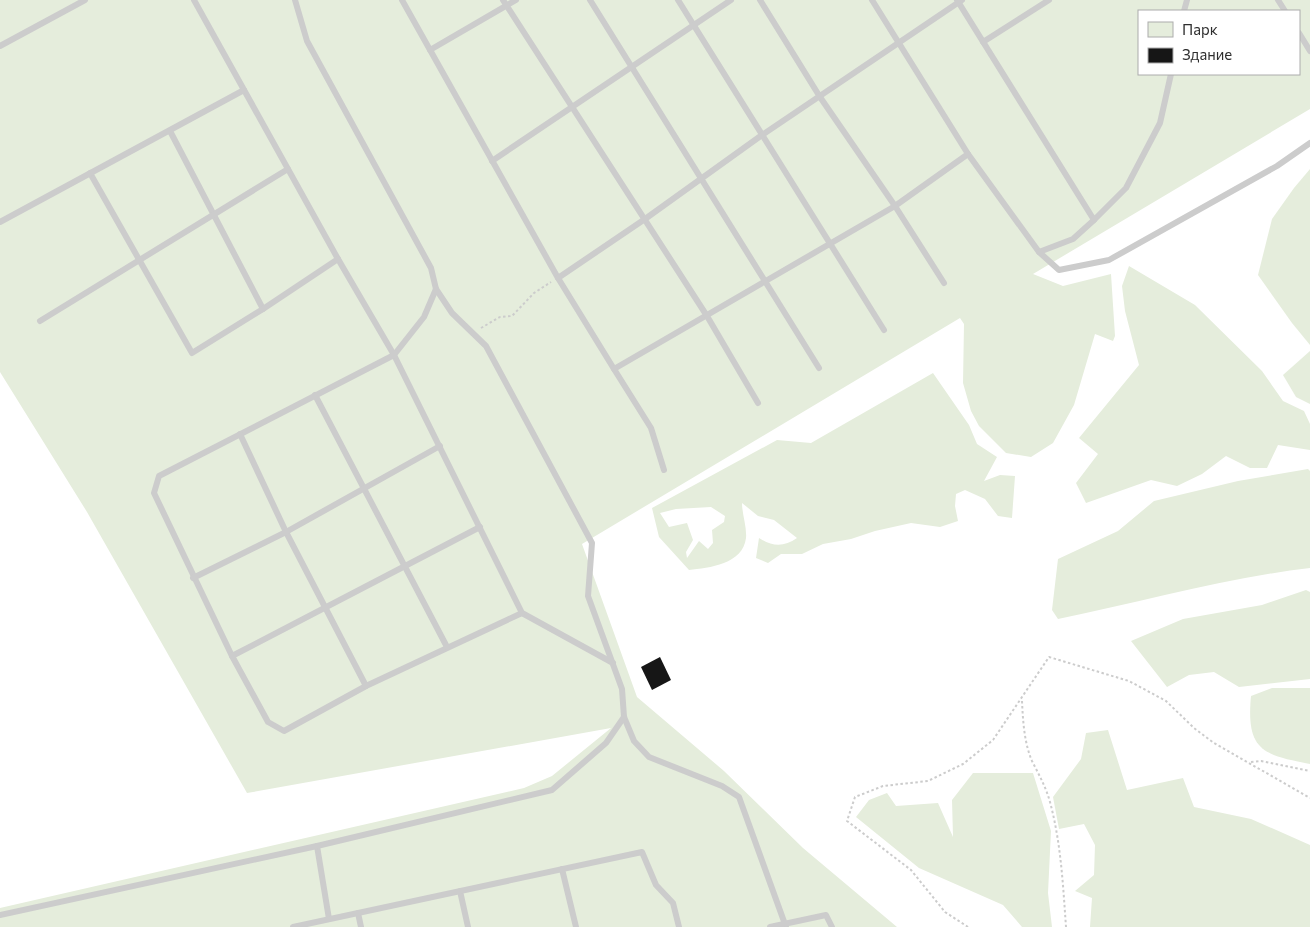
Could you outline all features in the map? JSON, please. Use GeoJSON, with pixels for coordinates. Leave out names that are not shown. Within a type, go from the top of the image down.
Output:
{"type":"FeatureCollection","features":[{"type":"Feature","properties":{"kind":"lane"},"geometry":{"type":"LineString","coordinates":[[0,46],[85,0]]}},
{"type":"Feature","properties":{"kind":"lane"},"geometry":{"type":"LineString","coordinates":[[194,0],[338,259],[394,355],[522,613],[613,663]]}},
{"type":"Feature","properties":{"kind":"lane"},"geometry":{"type":"LineString","coordinates":[[295,0],[306,42],[431,268],[436,289],[452,313],[486,346],[592,543],[588,596],[622,689],[624,717],[634,741],[649,757],[722,786],[739,797],[785,925]]}},
{"type":"Feature","properties":{"kind":"lane"},"geometry":{"type":"LineString","coordinates":[[402,0],[558,278],[651,428],[664,470]]}},
{"type":"Feature","properties":{"kind":"lane"},"geometry":{"type":"LineString","coordinates":[[430,50],[505,3],[516,0]]}},
{"type":"Feature","properties":{"kind":"lane"},"geometry":{"type":"LineString","coordinates":[[590,0],[702,177],[819,368]]}},
{"type":"Feature","properties":{"kind":"lane"},"geometry":{"type":"LineString","coordinates":[[678,0],[829,245],[884,330]]}},
{"type":"Feature","properties":{"kind":"lane"},"geometry":{"type":"LineString","coordinates":[[492,160],[731,0]]}},
{"type":"Feature","properties":{"kind":"lane"},"geometry":{"type":"LineString","coordinates":[[760,0],[820,97],[895,206],[944,283]]}},
{"type":"Feature","properties":{"kind":"lane"},"geometry":{"type":"LineString","coordinates":[[872,0],[968,154],[1039,252],[1059,270],[1109,260],[1277,166],[1310,143]]}},
{"type":"Feature","properties":{"kind":"lane"},"geometry":{"type":"LineString","coordinates":[[983,42],[1050,0]]}},
{"type":"Feature","properties":{"kind":"lane"},"geometry":{"type":"LineString","coordinates":[[558,278],[645,219],[762,134],[820,97],[960,1],[983,42],[1094,220]]}},
{"type":"Feature","properties":{"kind":"lane"},"geometry":{"type":"LineString","coordinates":[[505,3],[707,316],[758,403]]}},
{"type":"Feature","properties":{"kind":"lane"},"geometry":{"type":"LineString","coordinates":[[1300,35],[1310,51]]}},
{"type":"Feature","properties":{"kind":"lane"},"geometry":{"type":"LineString","coordinates":[[1039,252],[1073,239],[1126,188],[1160,123],[1170,75]]}},
{"type":"Feature","properties":{"kind":"lane"},"geometry":{"type":"LineString","coordinates":[[0,222],[244,90]]}},
{"type":"Feature","properties":{"kind":"lane"},"geometry":{"type":"LineString","coordinates":[[170,131],[263,309]]}},
{"type":"Feature","properties":{"kind":"lane"},"geometry":{"type":"LineString","coordinates":[[614,369],[895,206],[968,154]]}},
{"type":"Feature","properties":{"kind":"lane"},"geometry":{"type":"LineString","coordinates":[[40,321],[288,168]]}},
{"type":"Feature","properties":{"kind":"lane"},"geometry":{"type":"LineString","coordinates":[[90,173],[192,352],[263,309],[338,259]]}},
{"type":"Feature","properties":{"kind":"lane"},"geometry":{"type":"LineString","coordinates":[[436,289],[424,317],[394,355],[159,476],[154,493],[193,578],[268,722],[284,731],[366,686],[522,613]]}},
{"type":"Feature","properties":{"kind":"lane"},"geometry":{"type":"LineString","coordinates":[[315,395],[447,647]]}},
{"type":"Feature","properties":{"kind":"lane"},"geometry":{"type":"LineString","coordinates":[[240,434],[286,532],[366,686]]}},
{"type":"Feature","properties":{"kind":"lane"},"geometry":{"type":"LineString","coordinates":[[193,578],[366,490],[440,446]]}},
{"type":"Feature","properties":{"kind":"lane"},"geometry":{"type":"LineString","coordinates":[[232,656],[480,527]]}},
{"type":"Feature","properties":{"kind":"lane"},"geometry":{"type":"LineString","coordinates":[[0,916],[317,846],[552,790],[606,743],[624,717]]}},
{"type":"Feature","properties":{"kind":"lane"},"geometry":{"type":"LineString","coordinates":[[317,846],[329,919]]}},
{"type":"Feature","properties":{"kind":"lane"},"geometry":{"type":"LineString","coordinates":[[293,927],[642,852],[656,886],[673,903],[679,927]]}},
{"type":"Feature","properties":{"kind":"lane"},"geometry":{"type":"LineString","coordinates":[[562,869],[576,927]]}},
{"type":"Feature","properties":{"kind":"lane"},"geometry":{"type":"LineString","coordinates":[[460,891],[468,927]]}},
{"type":"Feature","properties":{"kind":"lane"},"geometry":{"type":"LineString","coordinates":[[358,913],[361,927]]}},
{"type":"Feature","properties":{"kind":"lane"},"geometry":{"type":"LineString","coordinates":[[770,927],[826,915],[832,927]]}},
{"type":"Feature","properties":{"kind":"path"},"geometry":{"type":"LineString","coordinates":[[473,333],[500,317],[512,316],[534,294],[558,278]]}},
{"type":"Feature","properties":{"kind":"path"},"geometry":{"type":"LineString","coordinates":[[968,927],[945,912],[910,870],[847,820],[855,797],[883,786],[928,781],[963,764],[993,740],[1049,658],[1129,681],[1166,701],[1194,728],[1214,743],[1310,798]]}},
{"type":"Feature","properties":{"kind":"path"},"geometry":{"type":"LineString","coordinates":[[1022,700],[1024,736],[1032,760],[1043,778],[1051,803],[1062,864],[1066,927]]}},
{"type":"Feature","properties":{"kind":"path"},"geometry":{"type":"LineString","coordinates":[[1249,762],[1261,761],[1310,770]]}},
{"type":"Feature","properties":{"kind":"green space"},"geometry":{"type":"Polygon","coordinates":[[[0,0],[1310,0],[1310,109],[1033,274],[1063,286],[1111,274],[1115,336],[1113,341],[1095,334],[1074,405],[1053,443],[1031,457],[1006,453],[979,426],[971,411],[963,383],[964,324],[960,318],[582,544],[637,697],[724,771],[803,848],[897,927],[0,927],[0,908],[524,788],[552,776],[611,728],[247,793],[87,512],[0,372],[0,0]]]}},
{"type":"Feature","properties":{"kind":"green space"},"geometry":{"type":"Polygon","coordinates":[[[1310,169],[1310,345],[1258,275],[1272,219],[1310,169]]]}},
{"type":"Feature","properties":{"kind":"green space"},"geometry":{"type":"Polygon","coordinates":[[[1129,266],[1195,305],[1262,371],[1283,401],[1304,411],[1310,424],[1310,450],[1278,445],[1267,468],[1250,468],[1226,456],[1202,474],[1177,486],[1151,480],[1086,503],[1076,483],[1098,454],[1079,438],[1139,365],[1125,311],[1122,286],[1129,266]]]}},
{"type":"Feature","properties":{"kind":"green space"},"geometry":{"type":"Polygon","coordinates":[[[1310,351],[1310,404],[1296,397],[1283,375],[1310,351]]]}},
{"type":"Feature","properties":{"kind":"green space"},"geometry":{"type":"Polygon","coordinates":[[[933,373],[969,425],[977,444],[997,457],[984,481],[1000,475],[1015,476],[1012,518],[998,516],[985,499],[965,490],[956,494],[955,506],[958,521],[940,527],[911,523],[875,531],[851,539],[823,544],[802,554],[781,554],[768,563],[756,558],[759,538],[778,545],[788,543],[797,538],[774,520],[758,516],[742,503],[746,538],[744,547],[739,554],[715,566],[689,570],[659,537],[652,508],[777,440],[811,443],[933,373]],[[711,507],[676,509],[660,513],[669,527],[687,523],[693,540],[686,552],[687,558],[699,541],[708,549],[713,543],[712,530],[724,522],[725,516],[711,507]]]}},
{"type":"Feature","properties":{"kind":"green space"},"geometry":{"type":"Polygon","coordinates":[[[1308,469],[1310,471],[1310,568],[1215,584],[1058,619],[1052,610],[1058,559],[1118,531],[1154,501],[1238,481],[1308,469]]]}},
{"type":"Feature","properties":{"kind":"green space"},"geometry":{"type":"Polygon","coordinates":[[[1306,590],[1310,592],[1310,679],[1239,687],[1214,672],[1189,675],[1167,687],[1131,641],[1183,619],[1262,605],[1306,590]]]}},
{"type":"Feature","properties":{"kind":"green space"},"geometry":{"type":"Polygon","coordinates":[[[1272,688],[1310,688],[1310,764],[1293,761],[1269,753],[1255,739],[1251,728],[1251,696],[1272,688]]]}},
{"type":"Feature","properties":{"kind":"green space"},"geometry":{"type":"Polygon","coordinates":[[[1108,730],[1127,790],[1183,778],[1194,807],[1251,819],[1310,845],[1310,927],[1090,927],[1092,898],[1075,891],[1094,875],[1095,845],[1084,824],[1059,829],[1053,797],[1081,759],[1086,733],[1108,730]]]}},
{"type":"Feature","properties":{"kind":"green space"},"geometry":{"type":"Polygon","coordinates":[[[973,773],[1033,773],[1051,831],[1048,893],[1052,927],[1022,927],[1003,905],[919,868],[856,817],[869,800],[887,793],[896,806],[938,803],[953,837],[952,800],[973,773]]]}},
{"type":"Feature","properties":{"kind":"building"},"geometry":{"type":"Polygon","coordinates":[[[660,657],[671,680],[652,690],[641,667],[660,657]]]}}]}
